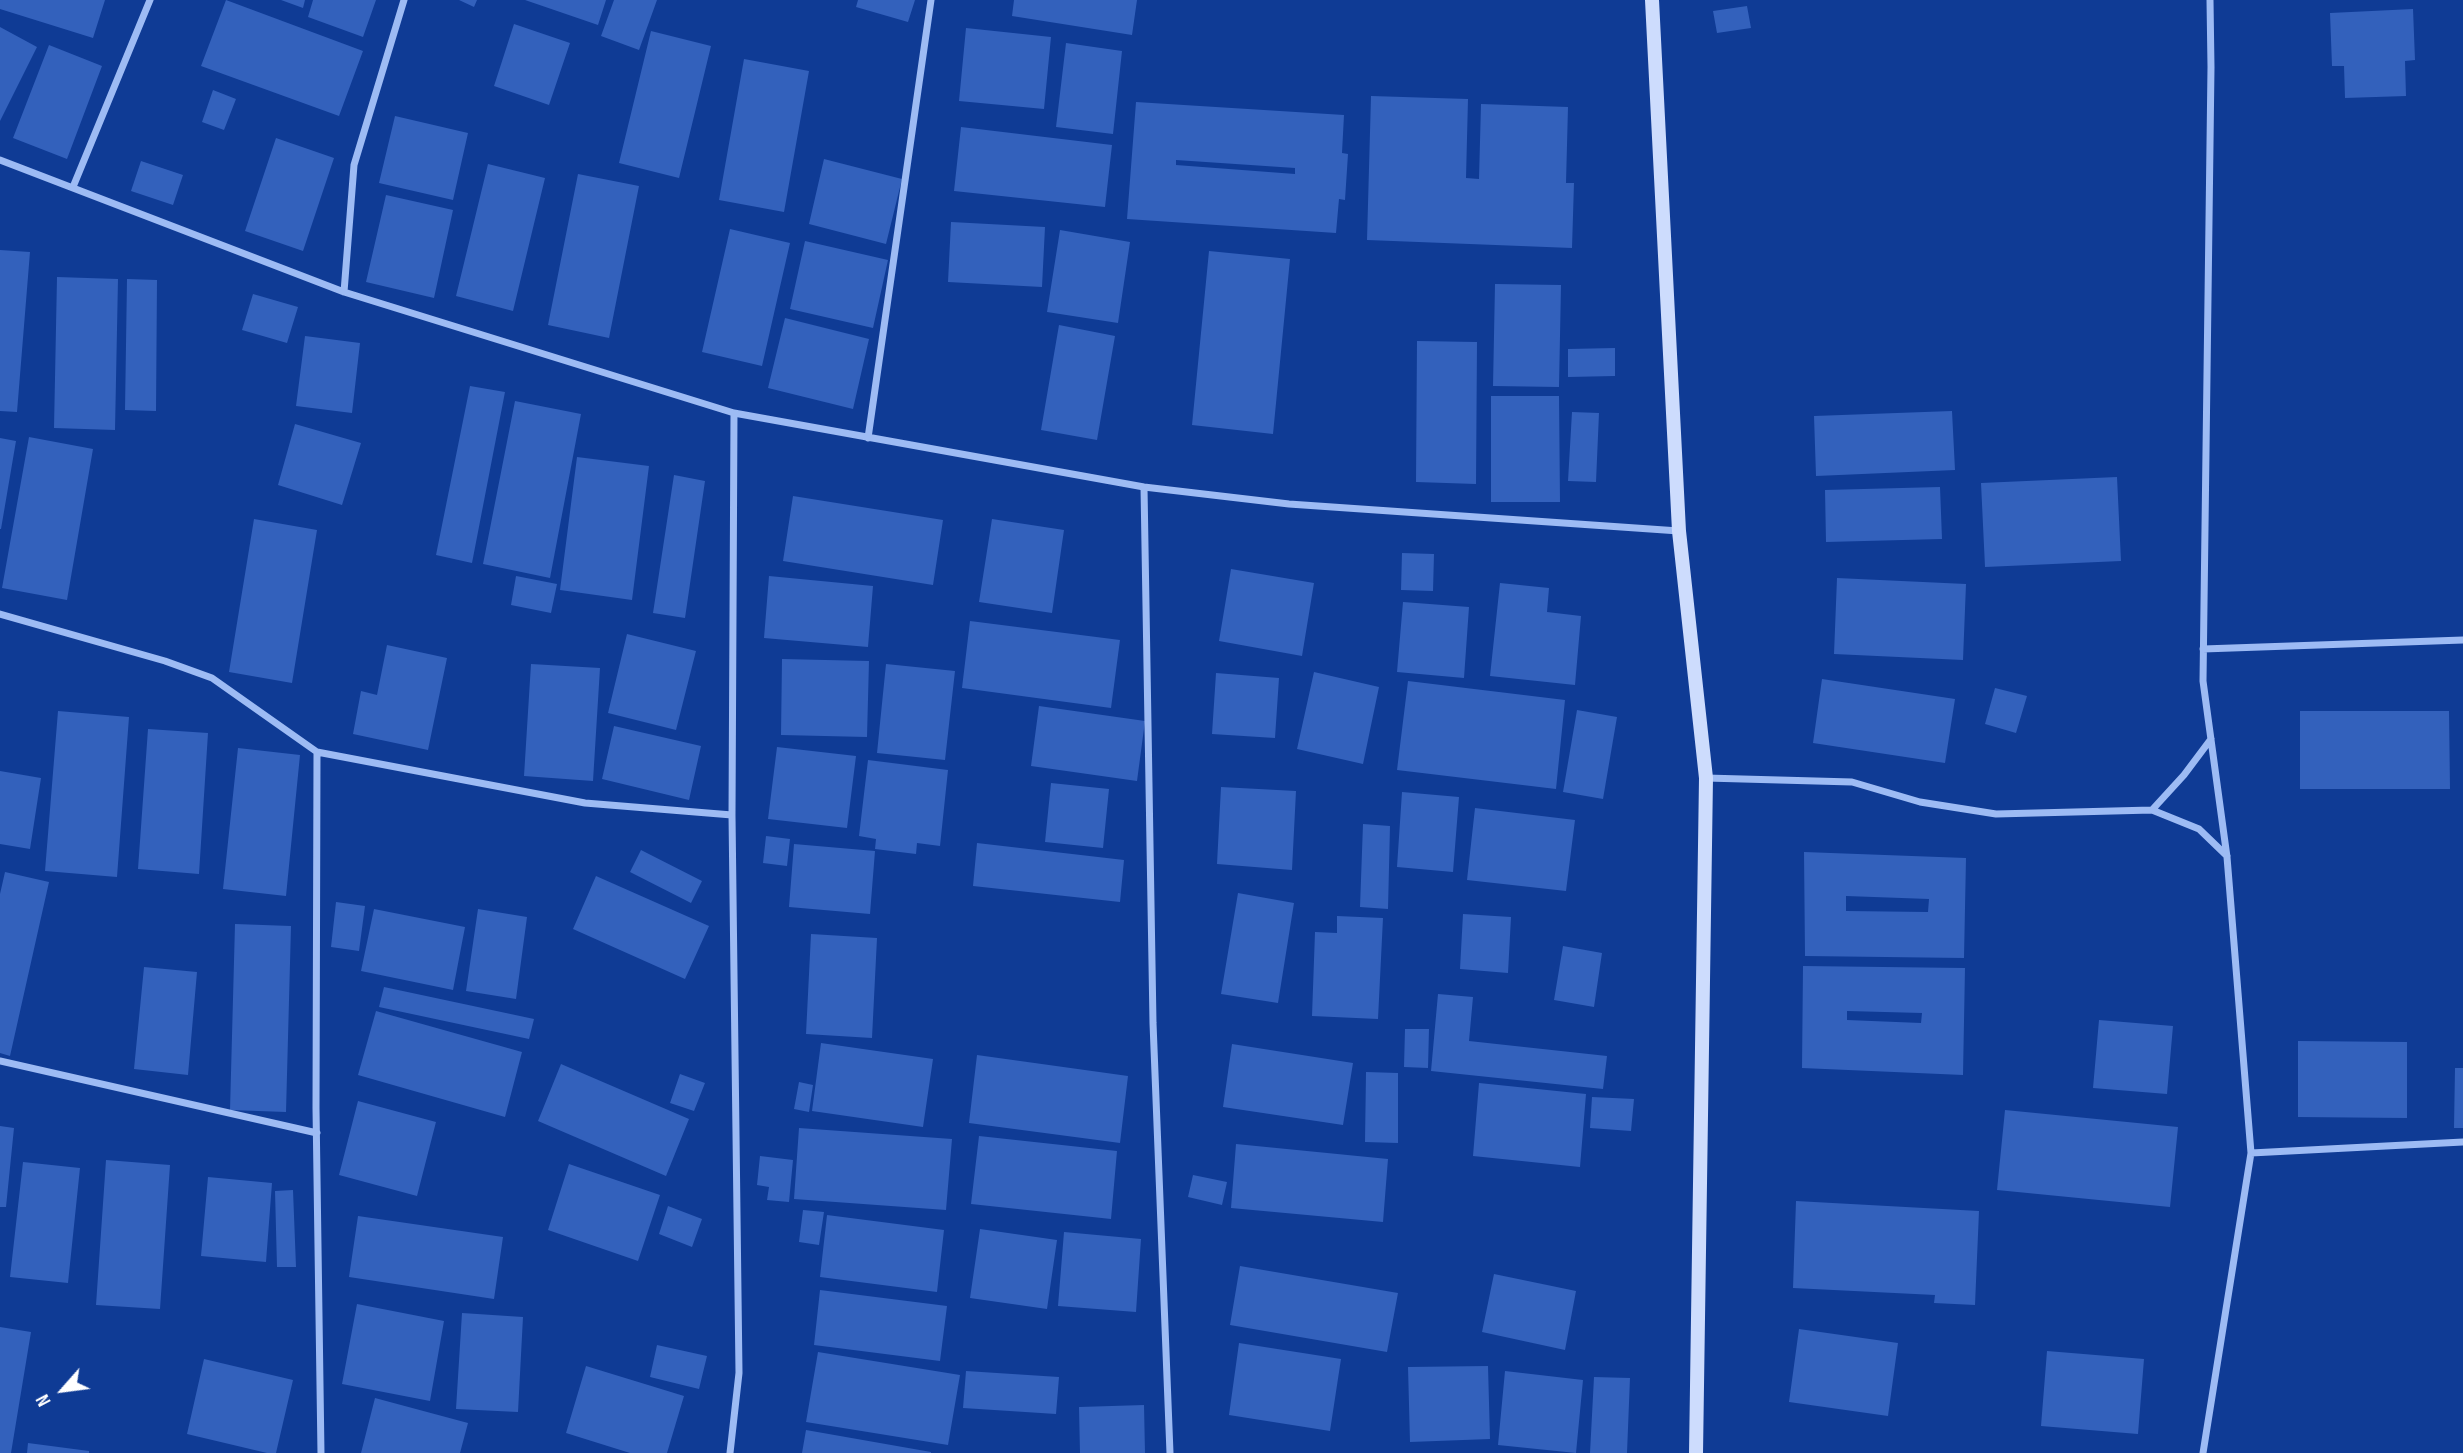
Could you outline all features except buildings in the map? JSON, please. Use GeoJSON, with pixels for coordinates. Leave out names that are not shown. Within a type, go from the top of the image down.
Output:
{"type":"FeatureCollection","features":[{"type":"Feature","properties":{"kind":"street"},"geometry":{"type":"LineString","coordinates":[[73,187],[150,0]]}},
{"type":"Feature","properties":{"kind":"street"},"geometry":{"type":"LineString","coordinates":[[344,292],[355,165],[404,0]]}},
{"type":"Feature","properties":{"kind":"street"},"geometry":{"type":"LineString","coordinates":[[868,438],[931,0]]}},
{"type":"Feature","properties":{"kind":"street"},"geometry":{"type":"LineString","coordinates":[[1652,0],[1679,531],[1706,778],[1696,1453]]}},
{"type":"Feature","properties":{"kind":"street"},"geometry":{"type":"LineString","coordinates":[[2203,1453],[2251,1153],[2227,857],[2203,681],[2210,0]]}},
{"type":"Feature","properties":{"kind":"street"},"geometry":{"type":"LineString","coordinates":[[0,160],[344,292],[734,413],[1144,487],[1289,504],[1679,531]]}},
{"type":"Feature","properties":{"kind":"street"},"geometry":{"type":"LineString","coordinates":[[730,1453],[739,1373],[732,815],[734,413]]}},
{"type":"Feature","properties":{"kind":"street"},"geometry":{"type":"LineString","coordinates":[[1144,487],[1153,1023],[1170,1453]]}},
{"type":"Feature","properties":{"kind":"street"},"geometry":{"type":"LineString","coordinates":[[0,614],[165,661],[212,678],[317,752],[585,803],[732,815]]}},
{"type":"Feature","properties":{"kind":"street"},"geometry":{"type":"LineString","coordinates":[[2203,649],[2463,640]]}},
{"type":"Feature","properties":{"kind":"street"},"geometry":{"type":"LineString","coordinates":[[2152,810],[2184,775],[2211,739]]}},
{"type":"Feature","properties":{"kind":"street"},"geometry":{"type":"LineString","coordinates":[[317,752],[317,1133],[321,1453]]}},
{"type":"Feature","properties":{"kind":"street"},"geometry":{"type":"LineString","coordinates":[[1706,778],[1852,782],[1920,802],[1996,814],[2152,810],[2199,829],[2227,857]]}},
{"type":"Feature","properties":{"kind":"street"},"geometry":{"type":"LineString","coordinates":[[0,1061],[317,1133]]}},
{"type":"Feature","properties":{"kind":"street"},"geometry":{"type":"LineString","coordinates":[[2251,1153],[2463,1142]]}}]}
